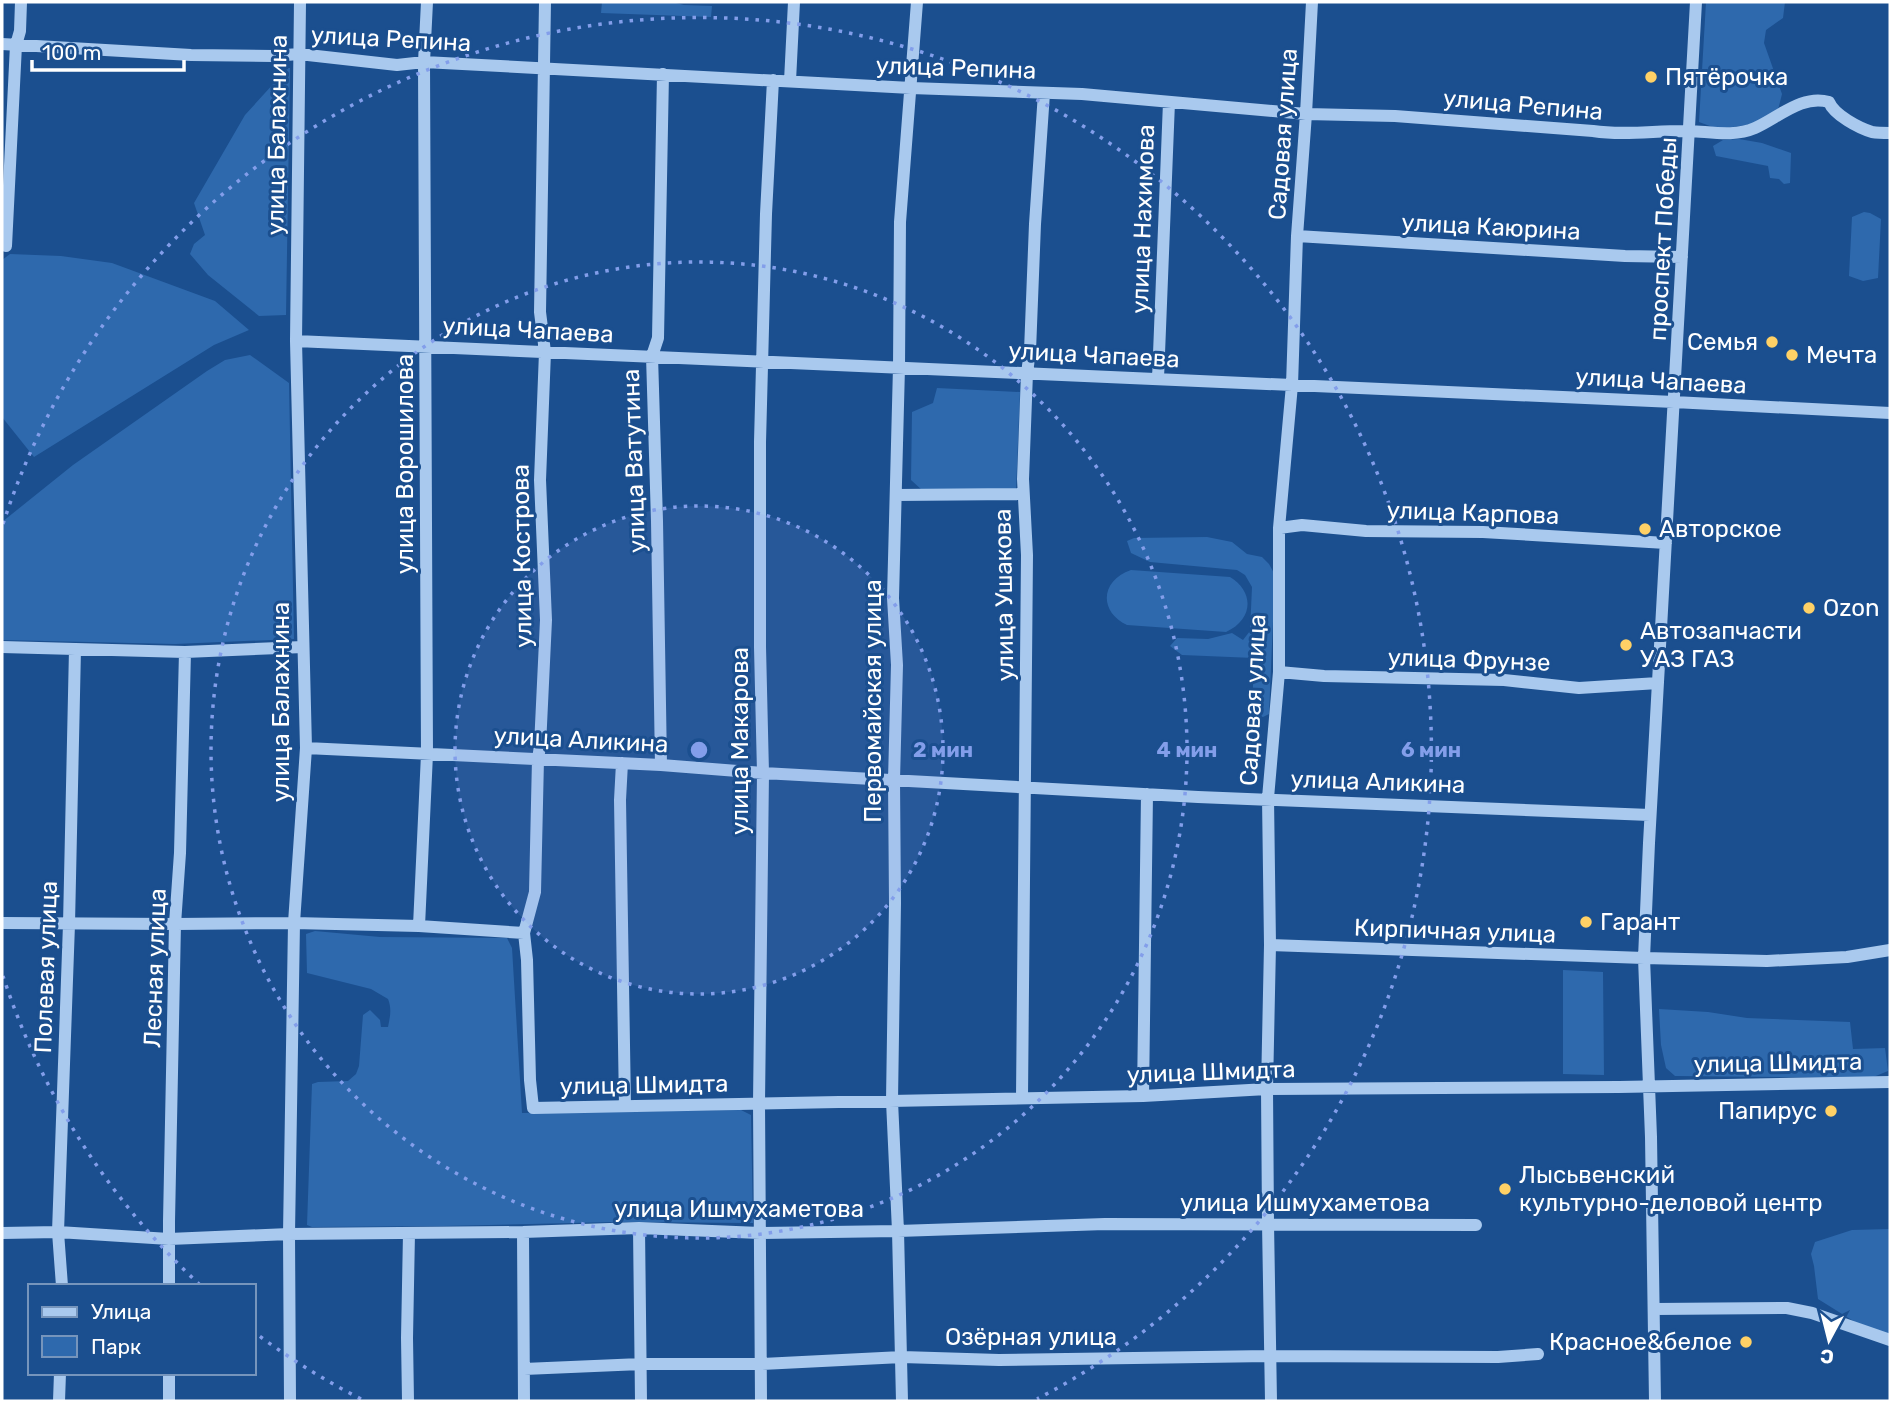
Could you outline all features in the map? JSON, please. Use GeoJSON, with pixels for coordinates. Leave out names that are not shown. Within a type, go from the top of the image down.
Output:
{"type":"FeatureCollection","features":[{"type":"Feature","properties":{"kind":"street"},"geometry":{"type":"LineString","coordinates":[[6,246],[16,45],[20,31],[21,2]]}},
{"type":"Feature","properties":{"kind":"street","name":"улица Балахнина"},"geometry":{"type":"LineString","coordinates":[[290,1401],[289,1234],[294,923],[306,748],[296,341],[300,2]]}},
{"type":"Feature","properties":{"kind":"street","name":"улица Ворошилова"},"geometry":{"type":"LineString","coordinates":[[419,926],[427,754],[424,62],[427,2]]}},
{"type":"Feature","properties":{"kind":"street","name":"улица Кострова"},"geometry":{"type":"LineString","coordinates":[[533,1108],[524,933],[536,892],[538,759],[545,620],[540,480],[545,352],[540,312],[545,2]]}},
{"type":"Feature","properties":{"kind":"street"},"geometry":{"type":"LineString","coordinates":[[790,81],[794,2]]}},
{"type":"Feature","properties":{"kind":"street","name":"Первомайская улица"},"geometry":{"type":"LineString","coordinates":[[902,1401],[898,1231],[891,1101],[897,665],[893,598],[900,222],[917,2]]}},
{"type":"Feature","properties":{"kind":"street","name":"Садовая улица"},"geometry":{"type":"LineString","coordinates":[[1271,1401],[1267,1089],[1268,798],[1279,672],[1279,528],[1292,385],[1297,236],[1307,114],[1312,2]]}},
{"type":"Feature","properties":{"kind":"street","name":"проспект Победы"},"geometry":{"type":"LineString","coordinates":[[1655,1401],[1651,1137],[1644,958],[1696,2]]}},
{"type":"Feature","properties":{"kind":"street","name":"улица Репина"},"geometry":{"type":"LineString","coordinates":[[2,44],[191,55],[299,54],[397,65],[424,62],[911,88],[1082,94],[1307,114],[1421,117],[1613,134],[1690,131],[1719,134],[1752,130],[1786,110],[1819,99],[1829,103],[1832,110],[1851,122],[1873,132],[1890,133]]}},
{"type":"Feature","properties":{"kind":"street","name":"улица Ватутина"},"geometry":{"type":"LineString","coordinates":[[661,765],[652,356],[658,338],[663,74]]}},
{"type":"Feature","properties":{"kind":"street","name":"улица Макарова"},"geometry":{"type":"LineString","coordinates":[[761,1401],[761,361],[773,80]]}},
{"type":"Feature","properties":{"kind":"street","name":"улица Ушакова"},"geometry":{"type":"LineString","coordinates":[[1022,1097],[1027,555],[1023,494],[1027,373],[1044,93]]}},
{"type":"Feature","properties":{"kind":"street","name":"улица Нахимова"},"geometry":{"type":"LineString","coordinates":[[1158,379],[1169,102]]}},
{"type":"Feature","properties":{"kind":"street","name":"улица Каюрина"},"geometry":{"type":"LineString","coordinates":[[1297,236],[1682,257]]}},
{"type":"Feature","properties":{"kind":"street","name":"улица Чапаева"},"geometry":{"type":"LineString","coordinates":[[296,341],[1890,413]]}},
{"type":"Feature","properties":{"kind":"street"},"geometry":{"type":"LineString","coordinates":[[896,495],[1023,494]]}},
{"type":"Feature","properties":{"kind":"street","name":"улица Карпова"},"geometry":{"type":"LineString","coordinates":[[1279,528],[1302,525],[1366,531],[1483,532],[1666,543]]}},
{"type":"Feature","properties":{"kind":"street"},"geometry":{"type":"LineString","coordinates":[[2,648],[185,652],[303,648]]}},
{"type":"Feature","properties":{"kind":"street","name":"Полевая улица"},"geometry":{"type":"LineString","coordinates":[[62,1284],[58,1233],[75,649]]}},
{"type":"Feature","properties":{"kind":"street","name":"Лесная улица"},"geometry":{"type":"LineString","coordinates":[[169,1284],[176,924],[185,652]]}},
{"type":"Feature","properties":{"kind":"street","name":"улица Фрунзе"},"geometry":{"type":"LineString","coordinates":[[1279,672],[1324,676],[1504,680],[1580,688],[1658,683]]}},
{"type":"Feature","properties":{"kind":"street","name":"улица Аликина"},"geometry":{"type":"LineString","coordinates":[[306,748],[661,765],[1147,794],[1650,815]]}},
{"type":"Feature","properties":{"kind":"street"},"geometry":{"type":"LineString","coordinates":[[622,763],[620,800],[625,1106]]}},
{"type":"Feature","properties":{"kind":"street"},"geometry":{"type":"LineString","coordinates":[[1143,1096],[1147,794]]}},
{"type":"Feature","properties":{"kind":"street"},"geometry":{"type":"LineString","coordinates":[[2,923],[294,923],[419,926],[524,933]]}},
{"type":"Feature","properties":{"kind":"street","name":"Кирпичная улица"},"geometry":{"type":"LineString","coordinates":[[1269,945],[1767,961],[1847,957],[1890,950]]}},
{"type":"Feature","properties":{"kind":"street","name":"улица Шмидта"},"geometry":{"type":"LineString","coordinates":[[533,1108],[1143,1096],[1267,1089],[1890,1082]]}},
{"type":"Feature","properties":{"kind":"street","name":"улица Ишмухаметова"},"geometry":{"type":"LineString","coordinates":[[2,1233],[169,1239],[289,1234],[639,1228],[760,1233],[1105,1224],[1476,1225]]}},
{"type":"Feature","properties":{"kind":"street"},"geometry":{"type":"LineString","coordinates":[[639,1228],[641,1401]]}},
{"type":"Feature","properties":{"kind":"street"},"geometry":{"type":"LineString","coordinates":[[523,1232],[524,1401]]}},
{"type":"Feature","properties":{"kind":"street"},"geometry":{"type":"LineString","coordinates":[[408,1401],[409,1233]]}},
{"type":"Feature","properties":{"kind":"street"},"geometry":{"type":"LineString","coordinates":[[1655,1309],[1787,1308],[1812,1313],[1890,1340]]}},
{"type":"Feature","properties":{"kind":"street","name":"Озёрная улица"},"geometry":{"type":"LineString","coordinates":[[524,1369],[641,1364],[761,1364],[902,1357],[999,1360],[1269,1356],[1498,1357],[1538,1354]]}},
{"type":"Feature","properties":{"kind":"street"},"geometry":{"type":"LineString","coordinates":[[59,1401],[60,1375]]}},
{"type":"Feature","properties":{"kind":"street"},"geometry":{"type":"LineString","coordinates":[[169,1375],[169,1401]]}},
{"type":"Feature","properties":{"kind":"green space"},"geometry":{"type":"Polygon","coordinates":[[[602,2],[672,2],[712,6],[711,17],[601,13],[602,2]]]}},
{"type":"Feature","properties":{"kind":"green space"},"geometry":{"type":"Polygon","coordinates":[[[1706,2],[1785,2],[1783,18],[1766,30],[1764,43],[1782,94],[1778,110],[1754,124],[1718,129],[1699,122],[1706,2]]]}},
{"type":"Feature","properties":{"kind":"green space"},"geometry":{"type":"Polygon","coordinates":[[[278,68],[290,68],[286,315],[259,316],[208,275],[190,254],[194,244],[205,235],[194,203],[245,115],[275,82],[278,68]]]}},
{"type":"Feature","properties":{"kind":"green space"},"geometry":{"type":"Polygon","coordinates":[[[1739,139],[1762,143],[1791,153],[1790,183],[1784,184],[1779,179],[1770,178],[1768,166],[1716,156],[1713,146],[1723,140],[1739,139]]]}},
{"type":"Feature","properties":{"kind":"green space"},"geometry":{"type":"Polygon","coordinates":[[[1864,212],[1881,219],[1878,278],[1863,281],[1849,276],[1852,217],[1864,212]]]}},
{"type":"Feature","properties":{"kind":"green space"},"geometry":{"type":"Polygon","coordinates":[[[10,254],[61,256],[112,263],[215,301],[249,330],[214,345],[34,457],[2,417],[2,260],[10,254]]]}},
{"type":"Feature","properties":{"kind":"green space"},"geometry":{"type":"Polygon","coordinates":[[[250,355],[289,383],[294,639],[175,644],[2,640],[2,522],[73,465],[207,371],[225,360],[250,355]]]}},
{"type":"Feature","properties":{"kind":"green space"},"geometry":{"type":"Polygon","coordinates":[[[937,388],[1020,392],[1016,491],[923,491],[911,480],[912,412],[933,403],[937,388]]]}},
{"type":"Feature","properties":{"kind":"green space"},"geometry":{"type":"Polygon","coordinates":[[[1207,537],[1232,542],[1247,554],[1262,557],[1275,575],[1269,714],[1263,717],[1252,713],[1254,658],[1182,655],[1170,646],[1177,638],[1208,639],[1232,633],[1243,640],[1250,631],[1252,587],[1245,575],[1237,570],[1150,562],[1131,553],[1127,541],[1134,538],[1207,537]]]}},
{"type":"Feature","properties":{"kind":"green space"},"geometry":{"type":"Polygon","coordinates":[[[1131,570],[1230,577],[1244,590],[1248,606],[1246,613],[1235,627],[1226,632],[1127,625],[1111,612],[1107,596],[1114,581],[1131,570]]]}},
{"type":"Feature","properties":{"kind":"green space"},"geometry":{"type":"Polygon","coordinates":[[[315,931],[380,937],[507,938],[512,948],[522,1113],[741,1110],[751,1115],[753,1223],[307,1225],[312,1084],[348,1081],[356,1074],[363,1015],[370,1010],[380,1020],[381,1027],[388,1027],[390,1013],[388,999],[371,989],[307,973],[306,934],[315,931]]]}},
{"type":"Feature","properties":{"kind":"green space"},"geometry":{"type":"Polygon","coordinates":[[[1563,970],[1603,972],[1604,1075],[1563,1074],[1563,970]]]}},
{"type":"Feature","properties":{"kind":"green space"},"geometry":{"type":"Polygon","coordinates":[[[1659,1009],[1747,1018],[1850,1022],[1853,1049],[1885,1048],[1888,1071],[1871,1078],[1675,1076],[1666,1068],[1661,1045],[1659,1009]]]}},
{"type":"Feature","properties":{"kind":"green space"},"geometry":{"type":"Polygon","coordinates":[[[1890,1229],[1890,1335],[1863,1327],[1818,1299],[1811,1254],[1815,1242],[1852,1230],[1890,1229]]]}},
{"type":"Feature","properties":{"kind":"place","name":"Пятёрочка"},"geometry":{"type":"Point","coordinates":[1651,77]}},
{"type":"Feature","properties":{"kind":"place","name":"Семья"},"geometry":{"type":"Point","coordinates":[1772,342]}},
{"type":"Feature","properties":{"kind":"place","name":"Мечта"},"geometry":{"type":"Point","coordinates":[1792,355]}},
{"type":"Feature","properties":{"kind":"place","name":"Авторское"},"geometry":{"type":"Point","coordinates":[1645,529]}},
{"type":"Feature","properties":{"kind":"place","name":"Ozon"},"geometry":{"type":"Point","coordinates":[1809,608]}},
{"type":"Feature","properties":{"kind":"place","name":"Автозапчасти УАЗ ГАЗ"},"geometry":{"type":"Point","coordinates":[1626,645]}},
{"type":"Feature","properties":{"kind":"place","name":"Гарант"},"geometry":{"type":"Point","coordinates":[1586,922]}},
{"type":"Feature","properties":{"kind":"place","name":"Папирус"},"geometry":{"type":"Point","coordinates":[1831,1111]}},
{"type":"Feature","properties":{"kind":"place","name":"Лысьвенский культурно-деловой центр"},"geometry":{"type":"Point","coordinates":[1505,1189]}},
{"type":"Feature","properties":{"kind":"place","name":"Красное&белое"},"geometry":{"type":"Point","coordinates":[1746,1342]}}]}
